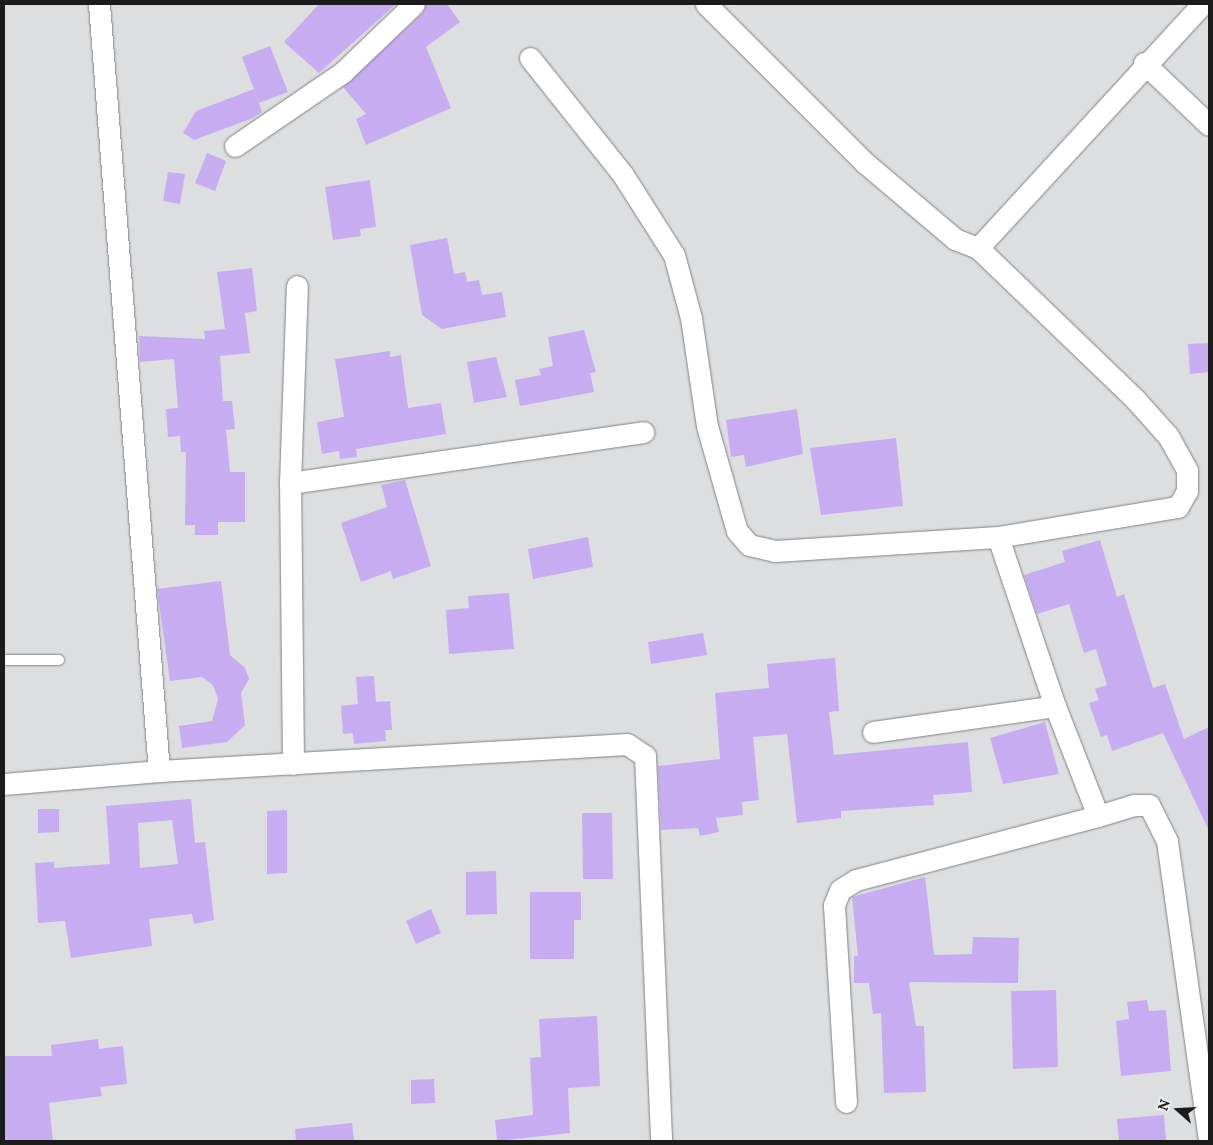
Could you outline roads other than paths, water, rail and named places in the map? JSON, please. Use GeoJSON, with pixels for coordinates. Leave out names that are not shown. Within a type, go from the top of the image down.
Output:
{"type":"FeatureCollection","features":[{"type":"Feature","properties":{"kind":"street"},"geometry":{"type":"LineString","coordinates":[[99,4],[158,771]]}},
{"type":"Feature","properties":{"kind":"street"},"geometry":{"type":"LineString","coordinates":[[235,146],[343,72],[414,4]]}},
{"type":"Feature","properties":{"kind":"street"},"geometry":{"type":"LineString","coordinates":[[530,58],[623,175],[674,255],[691,318],[707,426],[737,530],[749,545],[775,551],[998,537],[1178,507],[1187,491],[1187,470],[1168,436],[1134,399],[978,248],[955,240],[865,163],[706,4]]}},
{"type":"Feature","properties":{"kind":"street"},"geometry":{"type":"LineString","coordinates":[[978,248],[1144,63],[1202,4]]}},
{"type":"Feature","properties":{"kind":"street"},"geometry":{"type":"LineString","coordinates":[[1144,63],[1209,125]]}},
{"type":"Feature","properties":{"kind":"street"},"geometry":{"type":"LineString","coordinates":[[293,764],[290,483],[297,286]]}},
{"type":"Feature","properties":{"kind":"street"},"geometry":{"type":"LineString","coordinates":[[290,483],[643,432]]}},
{"type":"Feature","properties":{"kind":"street"},"geometry":{"type":"LineString","coordinates":[[998,537],[1055,706],[1098,816]]}},
{"type":"Feature","properties":{"kind":"street"},"geometry":{"type":"LineString","coordinates":[[873,732],[1055,706]]}},
{"type":"Feature","properties":{"kind":"street"},"geometry":{"type":"LineString","coordinates":[[4,784],[158,771],[612,743],[628,744],[645,756],[661,1141]]}},
{"type":"Feature","properties":{"kind":"street"},"geometry":{"type":"LineString","coordinates":[[846,1102],[834,905],[840,890],[856,880],[1134,805],[1149,805],[1167,841],[1209,1141]]}},
{"type":"Feature","properties":{"kind":"lane"},"geometry":{"type":"LineString","coordinates":[[4,660],[59,660]]}}]}
